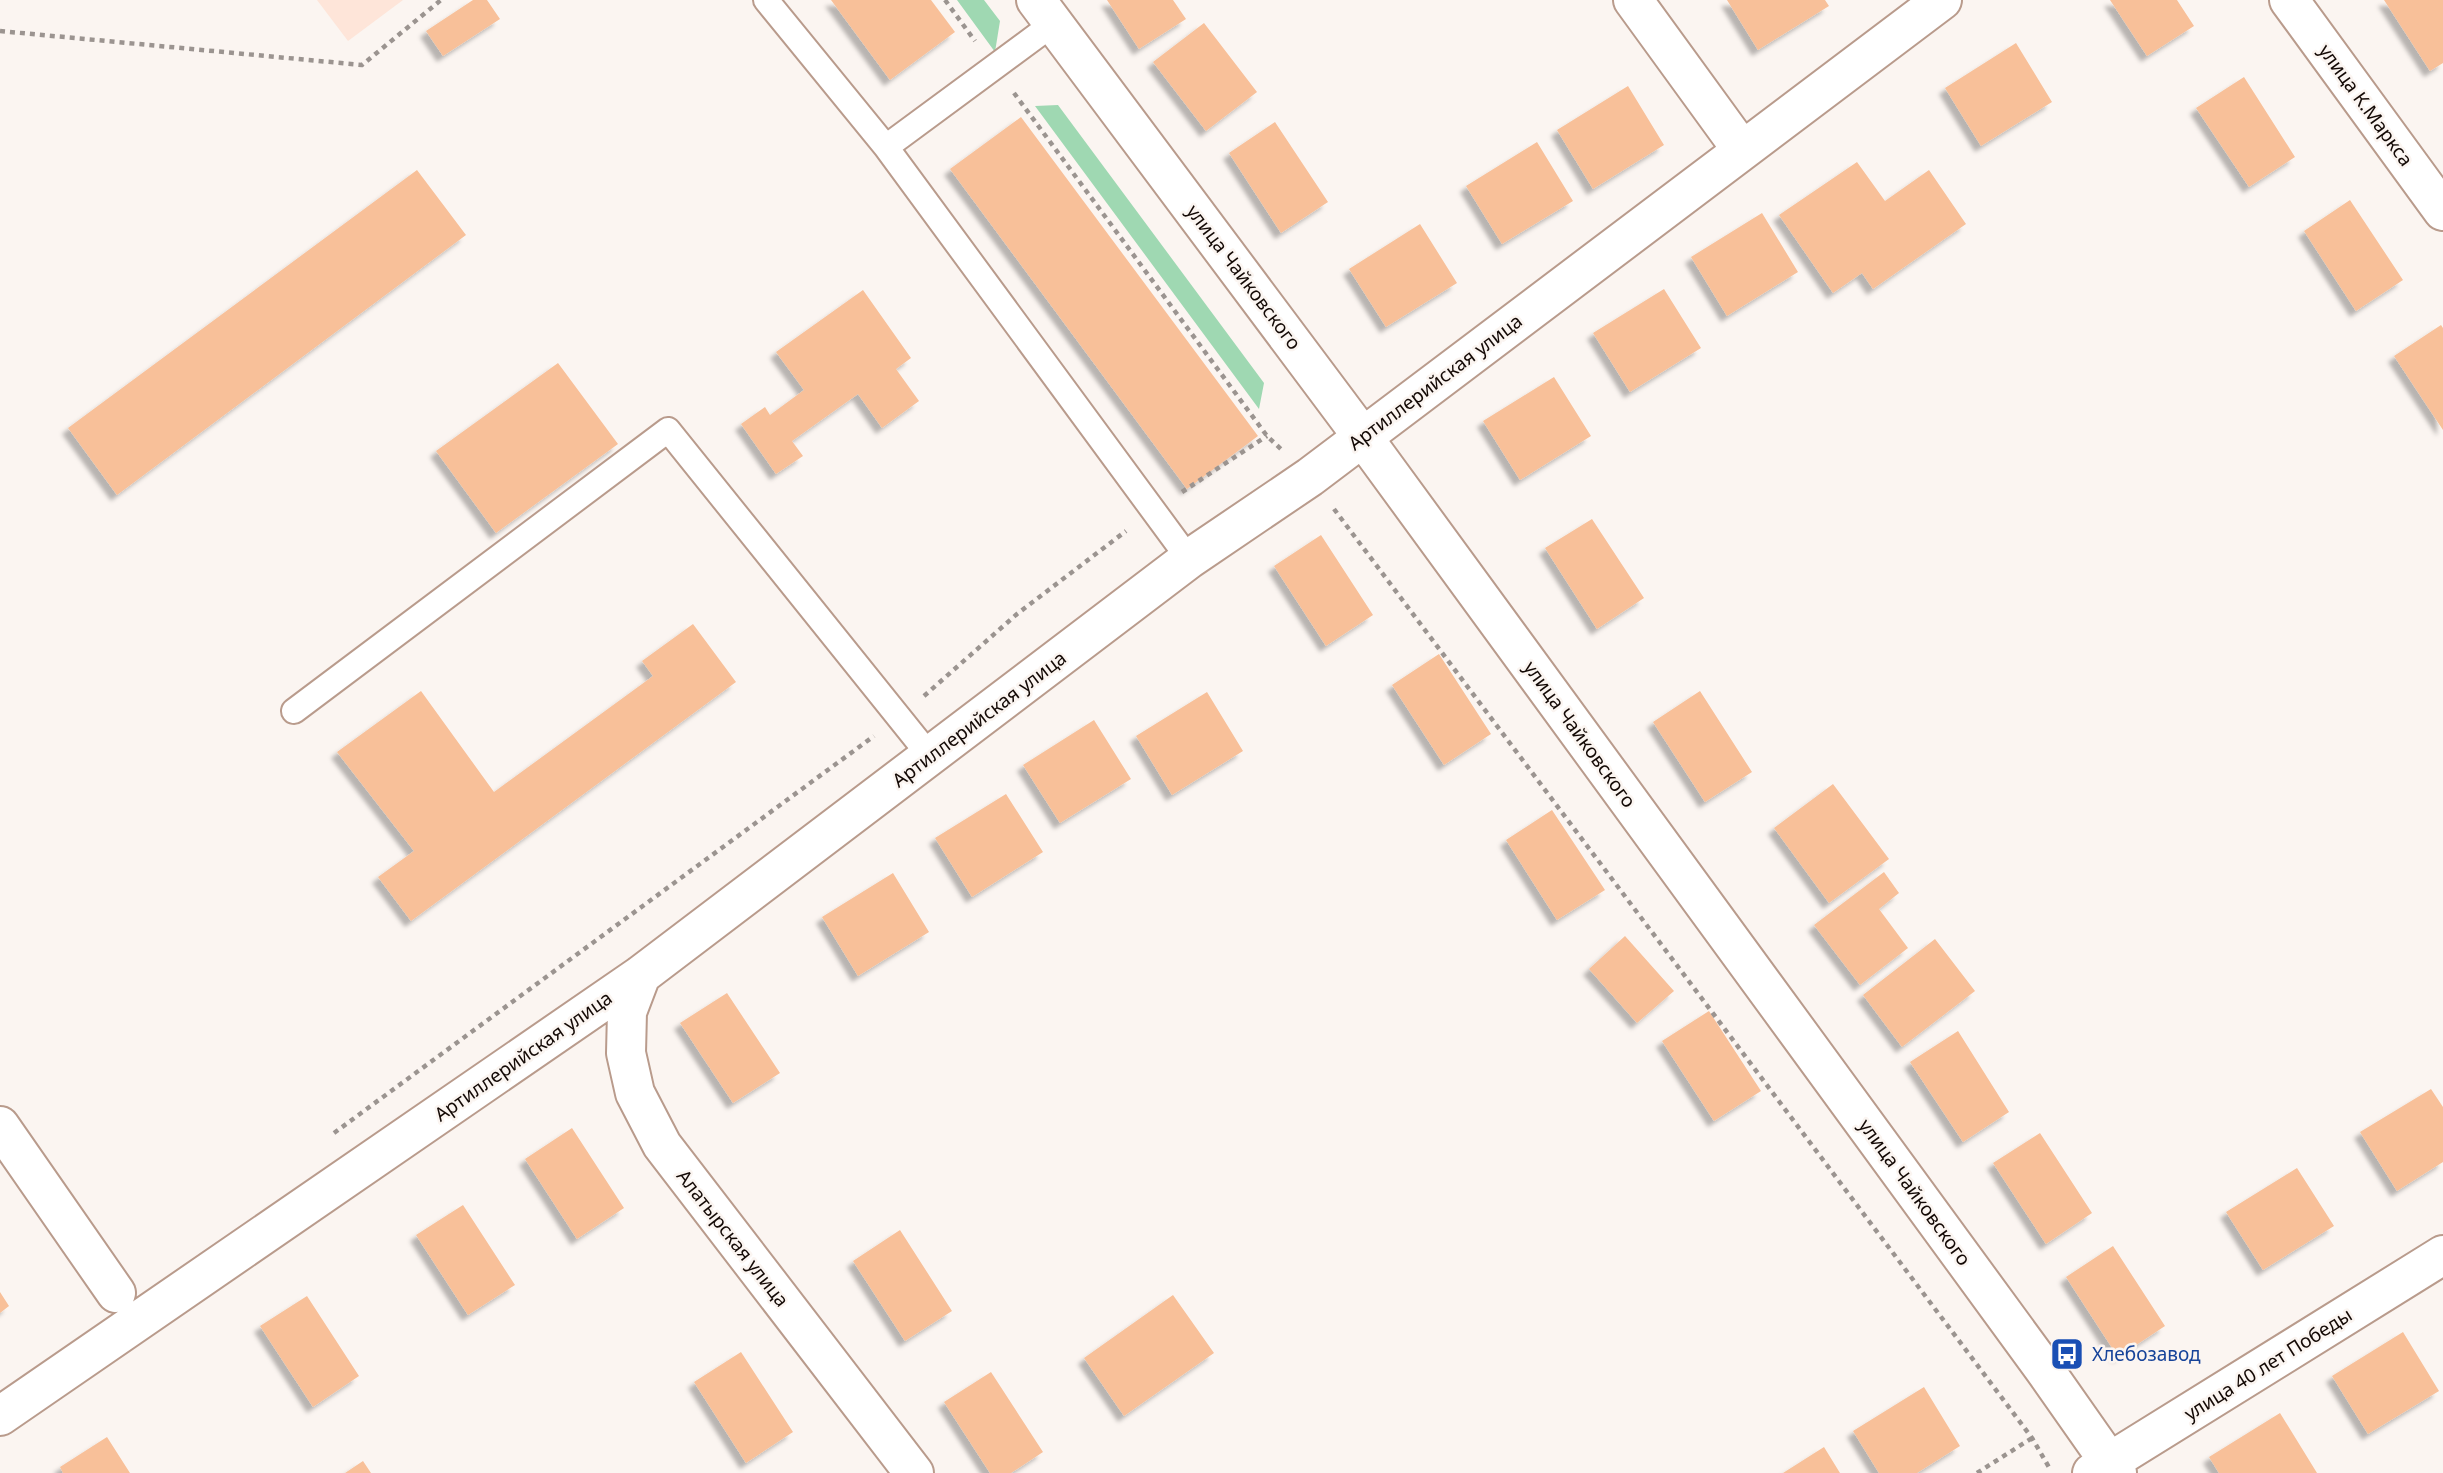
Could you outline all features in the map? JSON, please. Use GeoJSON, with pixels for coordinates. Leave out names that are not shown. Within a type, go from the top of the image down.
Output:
{"type":"FeatureCollection","features":[{"type":"Feature","properties":{"kind":"street"},"geometry":{"type":"LineString","coordinates":[[1633,0],[1742,150]]}},
{"type":"Feature","properties":{"kind":"street","name":"Артиллерийская улица"},"geometry":{"type":"LineString","coordinates":[[0,1416],[641,975],[1189,559],[1310,477],[1942,0]]}},
{"type":"Feature","properties":{"kind":"street","name":"улица К.Маркса"},"geometry":{"type":"LineString","coordinates":[[2289,0],[2443,211]]}},
{"type":"Feature","properties":{"kind":"street","name":"улица Чайковского"},"geometry":{"type":"LineString","coordinates":[[1045,12],[1362,436],[2045,1369],[2106,1469]]}},
{"type":"Feature","properties":{"kind":"street","name":"Алатырская улица"},"geometry":{"type":"LineString","coordinates":[[641,975],[627,1012],[626,1053],[635,1093],[662,1145],[914,1473]]}},
{"type":"Feature","properties":{"kind":"street"},"geometry":{"type":"LineString","coordinates":[[0,1126],[116,1293]]}},
{"type":"Feature","properties":{"kind":"street","name":"улица 40 лет Победы"},"geometry":{"type":"LineString","coordinates":[[2106,1469],[2443,1255]]}},
{"type":"Feature","properties":{"kind":"lane"},"geometry":{"type":"LineString","coordinates":[[766,0],[886,147],[1189,559]]}},
{"type":"Feature","properties":{"kind":"lane"},"geometry":{"type":"LineString","coordinates":[[886,147],[995,67],[1045,12]]}},
{"type":"Feature","properties":{"kind":"lane"},"geometry":{"type":"LineString","coordinates":[[294,711],[668,430],[930,756]]}},
{"type":"Feature","properties":{"kind":"path"},"geometry":{"type":"LineString","coordinates":[[0,31],[362,65],[441,0]]}},
{"type":"Feature","properties":{"kind":"path"},"geometry":{"type":"LineString","coordinates":[[945,0],[1268,436],[1310,477],[2032,1438],[2053,1473]]}},
{"type":"Feature","properties":{"kind":"path"},"geometry":{"type":"LineString","coordinates":[[328,1137],[899,718],[1017,614],[1153,511],[1268,436]]}},
{"type":"Feature","properties":{"kind":"path"},"geometry":{"type":"LineString","coordinates":[[1977,1473],[2032,1438]]}},
{"type":"Feature","properties":{"kind":"shaded area"},"geometry":{"type":"Polygon","coordinates":[[[317,0],[403,0],[348,41],[317,0]]]}},
{"type":"Feature","properties":{"kind":"green space"},"geometry":{"type":"Polygon","coordinates":[[[957,0],[984,0],[1000,21],[995,52],[957,0]]]}},
{"type":"Feature","properties":{"kind":"green space"},"geometry":{"type":"Polygon","coordinates":[[[1058,105],[1264,383],[1259,409],[1035,106],[1058,105]]]}},
{"type":"Feature","properties":{"kind":"building"},"geometry":{"type":"Polygon","coordinates":[[[473,0],[487,0],[500,19],[443,56],[426,31],[473,0]]]}},
{"type":"Feature","properties":{"kind":"building"},"geometry":{"type":"Polygon","coordinates":[[[831,0],[931,0],[955,32],[890,80],[831,0]]]}},
{"type":"Feature","properties":{"kind":"building"},"geometry":{"type":"Polygon","coordinates":[[[1107,0],[1173,0],[1186,19],[1139,49],[1107,0]]]}},
{"type":"Feature","properties":{"kind":"building"},"geometry":{"type":"Polygon","coordinates":[[[1727,0],[1825,0],[1829,6],[1758,50],[1727,0]]]}},
{"type":"Feature","properties":{"kind":"building"},"geometry":{"type":"Polygon","coordinates":[[[2110,0],[2177,0],[2194,26],[2147,56],[2110,0]]]}},
{"type":"Feature","properties":{"kind":"building"},"geometry":{"type":"Polygon","coordinates":[[[2384,0],[2443,0],[2443,63],[2430,71],[2384,0]]]}},
{"type":"Feature","properties":{"kind":"building"},"geometry":{"type":"Polygon","coordinates":[[[1204,23],[1257,92],[1206,131],[1153,62],[1204,23]]]}},
{"type":"Feature","properties":{"kind":"building"},"geometry":{"type":"Polygon","coordinates":[[[2016,43],[2052,102],[1981,146],[1945,88],[2016,43]]]}},
{"type":"Feature","properties":{"kind":"building"},"geometry":{"type":"Polygon","coordinates":[[[2244,77],[2295,157],[2249,187],[2196,108],[2244,77]]]}},
{"type":"Feature","properties":{"kind":"building"},"geometry":{"type":"Polygon","coordinates":[[[1628,86],[1664,145],[1593,189],[1557,130],[1628,86]]]}},
{"type":"Feature","properties":{"kind":"building"},"geometry":{"type":"Polygon","coordinates":[[[1021,117],[1258,436],[1187,489],[950,169],[1021,117]]]}},
{"type":"Feature","properties":{"kind":"building"},"geometry":{"type":"Polygon","coordinates":[[[1275,122],[1328,202],[1281,233],[1229,153],[1275,122]]]}},
{"type":"Feature","properties":{"kind":"building"},"geometry":{"type":"Polygon","coordinates":[[[1537,142],[1573,201],[1502,244],[1466,186],[1537,142]]]}},
{"type":"Feature","properties":{"kind":"building"},"geometry":{"type":"Polygon","coordinates":[[[1857,162],[1885,201],[1929,170],[1966,224],[1873,289],[1862,273],[1833,293],[1779,215],[1857,162]]]}},
{"type":"Feature","properties":{"kind":"building"},"geometry":{"type":"Polygon","coordinates":[[[417,170],[466,235],[117,495],[68,428],[417,170]]]}},
{"type":"Feature","properties":{"kind":"building"},"geometry":{"type":"Polygon","coordinates":[[[2350,200],[2403,280],[2356,311],[2304,231],[2350,200]]]}},
{"type":"Feature","properties":{"kind":"building"},"geometry":{"type":"Polygon","coordinates":[[[1762,213],[1798,272],[1727,316],[1691,257],[1762,213]]]}},
{"type":"Feature","properties":{"kind":"building"},"geometry":{"type":"Polygon","coordinates":[[[1420,224],[1457,283],[1386,327],[1349,269],[1420,224]]]}},
{"type":"Feature","properties":{"kind":"building"},"geometry":{"type":"Polygon","coordinates":[[[1664,289],[1701,348],[1630,392],[1593,333],[1664,289]]]}},
{"type":"Feature","properties":{"kind":"building"},"geometry":{"type":"Polygon","coordinates":[[[863,290],[911,358],[896,369],[919,401],[882,428],[858,394],[792,441],[803,456],[776,474],[741,424],[765,407],[770,415],[804,390],[776,352],[863,290]]]}},
{"type":"Feature","properties":{"kind":"building"},"geometry":{"type":"Polygon","coordinates":[[[2441,325],[2443,328],[2443,430],[2394,356],[2441,325]]]}},
{"type":"Feature","properties":{"kind":"building"},"geometry":{"type":"Polygon","coordinates":[[[558,363],[618,444],[496,533],[436,451],[558,363]]]}},
{"type":"Feature","properties":{"kind":"building"},"geometry":{"type":"Polygon","coordinates":[[[1554,377],[1591,436],[1520,480],[1483,421],[1554,377]]]}},
{"type":"Feature","properties":{"kind":"building"},"geometry":{"type":"Polygon","coordinates":[[[1592,519],[1644,598],[1597,629],[1545,548],[1592,519]]]}},
{"type":"Feature","properties":{"kind":"building"},"geometry":{"type":"Polygon","coordinates":[[[1321,535],[1373,615],[1326,646],[1274,566],[1321,535]]]}},
{"type":"Feature","properties":{"kind":"building"},"geometry":{"type":"Polygon","coordinates":[[[693,624],[736,682],[411,921],[378,877],[414,851],[337,752],[421,691],[494,792],[653,676],[642,661],[693,624]]]}},
{"type":"Feature","properties":{"kind":"building"},"geometry":{"type":"Polygon","coordinates":[[[1439,654],[1491,734],[1444,765],[1392,685],[1439,654]]]}},
{"type":"Feature","properties":{"kind":"building"},"geometry":{"type":"Polygon","coordinates":[[[1700,691],[1752,772],[1705,802],[1653,722],[1700,691]]]}},
{"type":"Feature","properties":{"kind":"building"},"geometry":{"type":"Polygon","coordinates":[[[1207,692],[1243,751],[1172,795],[1136,736],[1207,692]]]}},
{"type":"Feature","properties":{"kind":"building"},"geometry":{"type":"Polygon","coordinates":[[[1094,720],[1131,779],[1060,823],[1023,765],[1094,720]]]}},
{"type":"Feature","properties":{"kind":"building"},"geometry":{"type":"Polygon","coordinates":[[[1833,784],[1889,859],[1829,903],[1774,828],[1833,784]]]}},
{"type":"Feature","properties":{"kind":"building"},"geometry":{"type":"Polygon","coordinates":[[[1006,794],[1043,852],[972,897],[935,838],[1006,794]]]}},
{"type":"Feature","properties":{"kind":"building"},"geometry":{"type":"Polygon","coordinates":[[[1552,810],[1605,890],[1557,920],[1506,840],[1552,810]]]}},
{"type":"Feature","properties":{"kind":"building"},"geometry":{"type":"Polygon","coordinates":[[[1884,872],[1899,893],[1879,909],[1908,948],[1860,985],[1814,925],[1884,872]]]}},
{"type":"Feature","properties":{"kind":"building"},"geometry":{"type":"Polygon","coordinates":[[[893,873],[929,932],[858,976],[822,917],[893,873]]]}},
{"type":"Feature","properties":{"kind":"building"},"geometry":{"type":"Polygon","coordinates":[[[1625,936],[1674,991],[1637,1023],[1589,969],[1625,936]]]}},
{"type":"Feature","properties":{"kind":"building"},"geometry":{"type":"Polygon","coordinates":[[[1935,939],[1975,991],[1902,1047],[1863,995],[1935,939]]]}},
{"type":"Feature","properties":{"kind":"building"},"geometry":{"type":"Polygon","coordinates":[[[727,993],[780,1073],[733,1103],[680,1023],[727,993]]]}},
{"type":"Feature","properties":{"kind":"building"},"geometry":{"type":"Polygon","coordinates":[[[1709,1011],[1761,1091],[1714,1121],[1662,1041],[1709,1011]]]}},
{"type":"Feature","properties":{"kind":"building"},"geometry":{"type":"Polygon","coordinates":[[[1958,1031],[2009,1112],[1963,1142],[1910,1062],[1958,1031]]]}},
{"type":"Feature","properties":{"kind":"building"},"geometry":{"type":"Polygon","coordinates":[[[2431,1089],[2443,1107],[2443,1162],[2397,1191],[2360,1132],[2431,1089]]]}},
{"type":"Feature","properties":{"kind":"building"},"geometry":{"type":"Polygon","coordinates":[[[572,1128],[624,1208],[577,1239],[525,1159],[572,1128]]]}},
{"type":"Feature","properties":{"kind":"building"},"geometry":{"type":"Polygon","coordinates":[[[2040,1133],[2092,1213],[2046,1244],[1993,1163],[2040,1133]]]}},
{"type":"Feature","properties":{"kind":"building"},"geometry":{"type":"Polygon","coordinates":[[[2297,1168],[2334,1226],[2263,1270],[2226,1212],[2297,1168]]]}},
{"type":"Feature","properties":{"kind":"building"},"geometry":{"type":"Polygon","coordinates":[[[463,1205],[515,1285],[468,1315],[416,1235],[463,1205]]]}},
{"type":"Feature","properties":{"kind":"building"},"geometry":{"type":"Polygon","coordinates":[[[900,1230],[952,1311],[905,1341],[853,1261],[900,1230]]]}},
{"type":"Feature","properties":{"kind":"building"},"geometry":{"type":"Polygon","coordinates":[[[2113,1246],[2165,1326],[2118,1357],[2066,1277],[2113,1246]]]}},
{"type":"Feature","properties":{"kind":"building"},"geometry":{"type":"Polygon","coordinates":[[[0,1292],[9,1306],[0,1313],[0,1292]]]}},
{"type":"Feature","properties":{"kind":"building"},"geometry":{"type":"Polygon","coordinates":[[[1173,1295],[1214,1353],[1124,1416],[1084,1358],[1173,1295]]]}},
{"type":"Feature","properties":{"kind":"building"},"geometry":{"type":"Polygon","coordinates":[[[307,1296],[359,1376],[313,1407],[260,1326],[307,1296]]]}},
{"type":"Feature","properties":{"kind":"building"},"geometry":{"type":"Polygon","coordinates":[[[2403,1332],[2439,1391],[2368,1434],[2332,1376],[2403,1332]]]}},
{"type":"Feature","properties":{"kind":"building"},"geometry":{"type":"Polygon","coordinates":[[[741,1352],[793,1432],[746,1463],[694,1382],[741,1352]]]}},
{"type":"Feature","properties":{"kind":"building"},"geometry":{"type":"Polygon","coordinates":[[[991,1372],[1043,1452],[1011,1473],[990,1473],[944,1402],[991,1372]]]}},
{"type":"Feature","properties":{"kind":"building"},"geometry":{"type":"Polygon","coordinates":[[[1924,1387],[1960,1446],[1917,1473],[1879,1473],[1853,1431],[1924,1387]]]}},
{"type":"Feature","properties":{"kind":"building"},"geometry":{"type":"Polygon","coordinates":[[[2280,1413],[2317,1473],[2219,1473],[2209,1457],[2280,1413]]]}},
{"type":"Feature","properties":{"kind":"building"},"geometry":{"type":"Polygon","coordinates":[[[107,1437],[130,1473],[63,1473],[60,1467],[107,1437]]]}},
{"type":"Feature","properties":{"kind":"building"},"geometry":{"type":"Polygon","coordinates":[[[1824,1447],[1840,1473],[1783,1473],[1824,1447]]]}},
{"type":"Feature","properties":{"kind":"building"},"geometry":{"type":"Polygon","coordinates":[[[363,1461],[371,1473],[345,1473],[363,1461]]]}},
{"type":"Feature","properties":{"kind":"place","name":"Хлебозавод"},"geometry":{"type":"Point","coordinates":[2067,1354]}}]}
